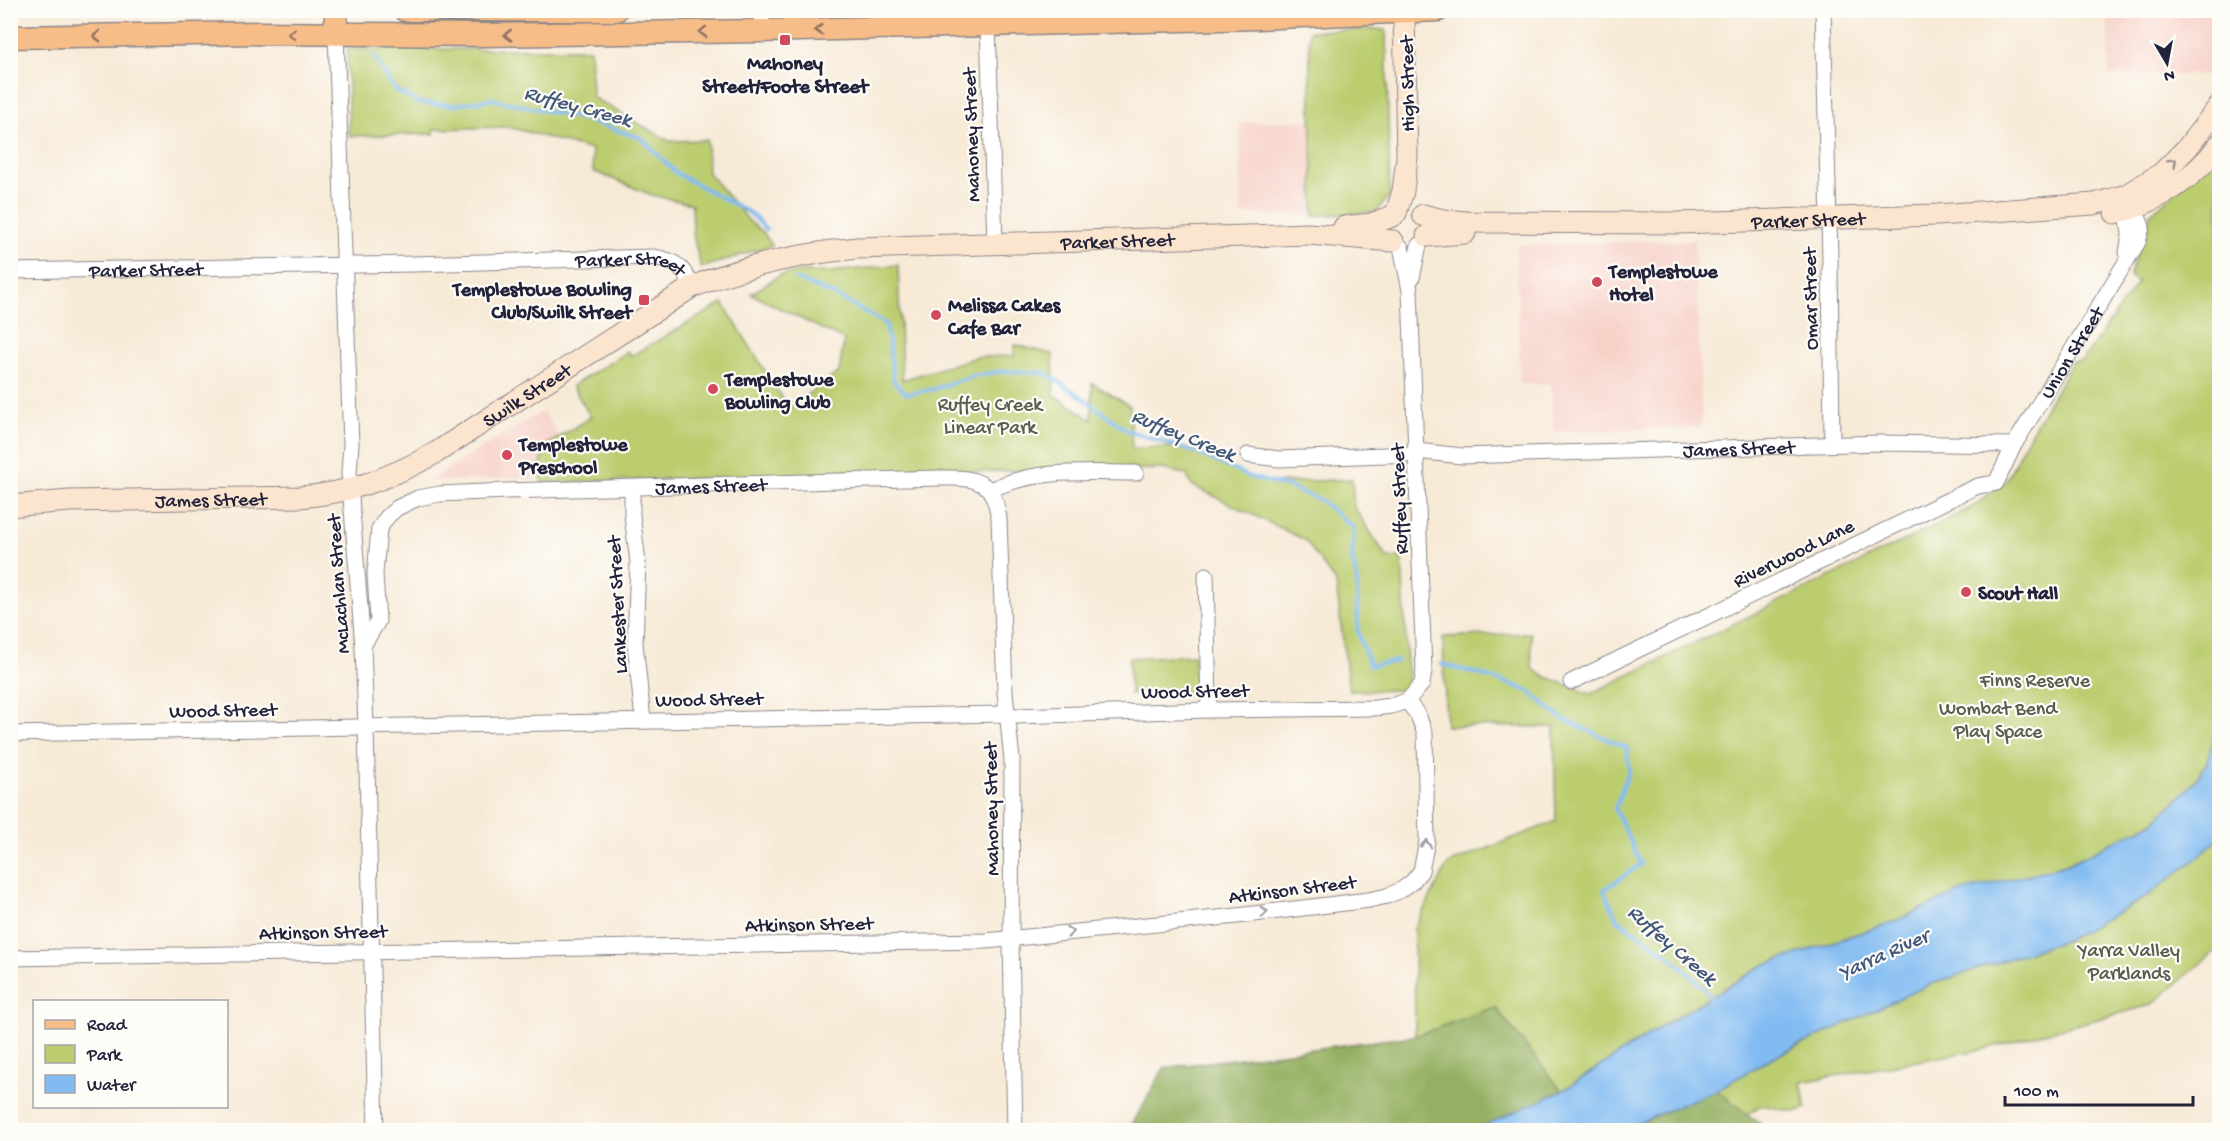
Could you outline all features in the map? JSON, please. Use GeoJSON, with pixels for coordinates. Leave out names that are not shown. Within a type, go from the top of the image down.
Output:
{"type":"FeatureCollection","features":[{"type":"Feature","properties":{"kind":"main road"},"geometry":{"type":"LineString","coordinates":[[336,10],[336,34]]}},
{"type":"Feature","properties":{"kind":"main road"},"geometry":{"type":"LineString","coordinates":[[405,10],[616,10]]}},
{"type":"Feature","properties":{"kind":"main road"},"geometry":{"type":"LineString","coordinates":[[10,38],[260,33],[495,35],[762,21],[988,26],[1438,10]]}},
{"type":"Feature","properties":{"kind":"main road","name":"High Street"},"geometry":{"type":"LineString","coordinates":[[1394,215],[1403,191],[1407,157],[1404,12]]}},
{"type":"Feature","properties":{"kind":"main road"},"geometry":{"type":"LineString","coordinates":[[2129,204],[2149,183],[2174,163],[2220,105]]}},
{"type":"Feature","properties":{"kind":"main road"},"geometry":{"type":"LineString","coordinates":[[2129,204],[2186,180],[2202,166],[2220,144]]}},
{"type":"Feature","properties":{"kind":"main road","name":"High Street"},"geometry":{"type":"LineString","coordinates":[[1407,157],[1414,194],[1422,214]]}},
{"type":"Feature","properties":{"kind":"main road","name":"Parker Street"},"geometry":{"type":"LineString","coordinates":[[1422,214],[1443,220],[1466,222],[1678,223],[1938,215],[2094,204],[2129,204]]}},
{"type":"Feature","properties":{"kind":"main road"},"geometry":{"type":"LineString","coordinates":[[1405,209],[1422,214],[1428,225],[1410,242],[1388,229],[1394,215],[1405,209]]}},
{"type":"Feature","properties":{"kind":"main road","name":"Parker Street"},"geometry":{"type":"LineString","coordinates":[[1308,234],[1334,228],[1371,224],[1394,215]]}},
{"type":"Feature","properties":{"kind":"main road","name":"Parker Street"},"geometry":{"type":"LineString","coordinates":[[692,287],[712,279],[804,254],[857,248],[1308,234],[1410,242],[1462,233],[1580,233],[1678,223]]}},
{"type":"Feature","properties":{"kind":"main road","name":"Swilk Street"},"geometry":{"type":"LineString","coordinates":[[352,490],[394,475],[437,452],[692,287]]}},
{"type":"Feature","properties":{"kind":"main road","name":"James Street"},"geometry":{"type":"LineString","coordinates":[[10,506],[69,501],[300,496],[352,490]]}},
{"type":"Feature","properties":{"kind":"main road","name":"James Street"},"geometry":{"type":"LineString","coordinates":[[10,498],[69,501]]}},
{"type":"Feature","properties":{"kind":"street","name":"Omar Street"},"geometry":{"type":"LineString","coordinates":[[1823,10],[1832,444]]}},
{"type":"Feature","properties":{"kind":"street","name":"Mahoney Street"},"geometry":{"type":"LineString","coordinates":[[988,26],[995,244]]}},
{"type":"Feature","properties":{"kind":"street","name":"McLachlan Street"},"geometry":{"type":"LineString","coordinates":[[336,34],[351,444],[349,473],[363,646],[366,727],[375,1131]]}},
{"type":"Feature","properties":{"kind":"street","name":"Union Street"},"geometry":{"type":"LineString","coordinates":[[2014,445],[2126,258],[2130,235],[2129,204]]}},
{"type":"Feature","properties":{"kind":"street","name":"Ruffey Street"},"geometry":{"type":"LineString","coordinates":[[1407,701],[1422,684],[1424,671],[1410,242]]}},
{"type":"Feature","properties":{"kind":"street","name":"Parker Street"},"geometry":{"type":"LineString","coordinates":[[10,271],[652,257],[669,260],[685,270],[692,287]]}},
{"type":"Feature","properties":{"kind":"street","name":"James Street"},"geometry":{"type":"LineString","coordinates":[[1248,455],[1279,459],[1411,454],[1462,456],[1924,442],[2014,445]]}},
{"type":"Feature","properties":{"kind":"street","name":"Riverwood Lane"},"geometry":{"type":"LineString","coordinates":[[1571,682],[1967,491],[1978,486],[1996,483],[2014,445]]}},
{"type":"Feature","properties":{"kind":"street"},"geometry":{"type":"LineString","coordinates":[[990,490],[1011,480],[1044,474],[1136,473]]}},
{"type":"Feature","properties":{"kind":"street","name":"James Street"},"geometry":{"type":"LineString","coordinates":[[363,646],[378,621],[375,574],[379,529],[389,514],[418,498],[440,494],[961,478],[983,483],[990,490]]}},
{"type":"Feature","properties":{"kind":"street","name":"Lankester Street"},"geometry":{"type":"LineString","coordinates":[[632,488],[632,515],[638,562],[635,643],[643,720]]}},
{"type":"Feature","properties":{"kind":"street","name":"Mahoney Street"},"geometry":{"type":"LineString","coordinates":[[990,490],[999,518],[1005,692],[1012,760],[1015,1131]]}},
{"type":"Feature","properties":{"kind":"street"},"geometry":{"type":"LineString","coordinates":[[1206,575],[1209,710]]}},
{"type":"Feature","properties":{"kind":"street","name":"Wood Street"},"geometry":{"type":"LineString","coordinates":[[10,734],[643,720],[1209,710],[1351,710],[1391,706],[1407,701]]}},
{"type":"Feature","properties":{"kind":"street","name":"Atkinson Street"},"geometry":{"type":"LineString","coordinates":[[10,958],[986,941],[1369,900],[1401,890],[1412,882],[1421,871],[1425,857],[1427,841],[1425,734],[1418,715],[1407,701]]}},
{"type":"Feature","properties":{"kind":"shaded area"},"geometry":{"type":"Polygon","coordinates":[[[2108,11],[2219,11],[2219,52],[2210,74],[2109,76],[2108,11]]]}},
{"type":"Feature","properties":{"kind":"shaded area"},"geometry":{"type":"Polygon","coordinates":[[[1311,120],[1314,216],[1241,214],[1240,123],[1311,120]]]}},
{"type":"Feature","properties":{"kind":"shaded area"},"geometry":{"type":"Polygon","coordinates":[[[1695,240],[1702,427],[1553,432],[1551,384],[1520,384],[1516,245],[1695,240]]]}},
{"type":"Feature","properties":{"kind":"shaded area","name":"Templestowe Preschool"},"geometry":{"type":"Polygon","coordinates":[[[543,411],[559,437],[545,446],[541,478],[428,481],[543,411]]]}},
{"type":"Feature","properties":{"kind":"green space"},"geometry":{"type":"Polygon","coordinates":[[[1386,30],[1390,195],[1376,212],[1314,216],[1309,31],[1386,30]]]}},
{"type":"Feature","properties":{"kind":"green space"},"geometry":{"type":"Polygon","coordinates":[[[347,49],[590,49],[592,97],[669,141],[707,140],[708,173],[750,222],[763,232],[772,245],[701,268],[693,235],[692,204],[652,195],[593,171],[592,150],[509,127],[434,129],[434,134],[349,136],[347,49]]]}},
{"type":"Feature","properties":{"kind":"green space","name":"Finns Reserve"},"geometry":{"type":"Polygon","coordinates":[[[2219,155],[2219,719],[2206,765],[2191,786],[2153,823],[2066,865],[1960,892],[1893,922],[1764,965],[1662,1026],[1562,1091],[1474,1130],[1164,1068],[1415,1036],[1414,929],[1448,864],[1556,821],[1554,727],[1446,726],[1443,637],[1531,633],[1532,668],[1544,676],[1590,694],[1971,508],[2006,481],[2021,450],[2072,362],[2082,361],[2138,282],[2129,275],[2150,214],[2219,155]]]}},
{"type":"Feature","properties":{"kind":"green space","name":"Ruffey Creek Linear Park"},"geometry":{"type":"Polygon","coordinates":[[[898,265],[902,380],[977,357],[1014,356],[1015,345],[1053,354],[1054,395],[1092,420],[1092,383],[1130,406],[1132,448],[1179,447],[1250,477],[1272,483],[1352,479],[1354,507],[1387,558],[1402,557],[1408,685],[1403,690],[1349,691],[1336,583],[1305,540],[1191,485],[1187,475],[1163,469],[885,473],[542,483],[541,464],[545,446],[591,417],[572,386],[628,351],[631,356],[723,303],[788,408],[839,372],[844,340],[751,294],[780,275],[898,265]]]}},
{"type":"Feature","properties":{"kind":"green space"},"geometry":{"type":"Polygon","coordinates":[[[1194,655],[1195,687],[1189,693],[1130,694],[1129,658],[1194,655]]]}},
{"type":"Feature","properties":{"kind":"green space","name":"Yarra Valley Parklands"},"geometry":{"type":"Polygon","coordinates":[[[2219,839],[2219,948],[2151,1005],[1984,1049],[1801,1082],[1806,1108],[1795,1112],[1761,1105],[1722,1130],[1622,1130],[1716,1090],[1768,1060],[1928,985],[2066,940],[2143,899],[2219,839]]]}},
{"type":"Feature","properties":{"kind":"green space"},"geometry":{"type":"Polygon","coordinates":[[[1495,1007],[1562,1091],[1474,1130],[1129,1130],[1164,1068],[1415,1036],[1495,1007]]]}},
{"type":"Feature","properties":{"kind":"green space"},"geometry":{"type":"Polygon","coordinates":[[[1716,1090],[1767,1129],[1622,1130],[1716,1090]]]}},
{"type":"Feature","properties":{"kind":"water","name":"Yarra River"},"geometry":{"type":"Polygon","coordinates":[[[2219,719],[2219,839],[2143,899],[2066,940],[1928,985],[1768,1060],[1716,1090],[1622,1130],[1474,1130],[1562,1091],[1662,1026],[1764,965],[1893,922],[1960,892],[2066,865],[2153,823],[2191,786],[2206,765],[2219,719]]]}},
{"type":"Feature","properties":{"kind":"waterway","name":"Ruffey Creek"},"geometry":{"type":"LineString","coordinates":[[374,56],[395,90],[419,103],[455,105],[491,99],[580,118],[641,138],[676,173],[750,213],[766,229]]}},
{"type":"Feature","properties":{"kind":"waterway","name":"Ruffey Creek"},"geometry":{"type":"LineString","coordinates":[[796,279],[836,296],[886,324],[894,382],[907,394],[934,389],[972,376],[1004,371],[1045,373],[1128,431],[1193,451],[1250,477],[1289,487],[1320,500],[1354,528],[1352,557],[1357,580],[1358,633],[1370,666],[1398,661]]}},
{"type":"Feature","properties":{"kind":"waterway","name":"Ruffey Creek"},"geometry":{"type":"LineString","coordinates":[[1441,664],[1527,690],[1561,718],[1627,748],[1629,771],[1615,809],[1641,864],[1604,890],[1617,919],[1672,958],[1704,988],[1712,999]]}},
{"type":"Feature","properties":{"kind":"place","name":"Mahoney Street/Foote Street"},"geometry":{"type":"Point","coordinates":[785,40]}},
{"type":"Feature","properties":{"kind":"place","name":"Templestowe Hotel"},"geometry":{"type":"Point","coordinates":[1597,282]}},
{"type":"Feature","properties":{"kind":"place","name":"Templestowe Bowling Club/Swilk Street"},"geometry":{"type":"Point","coordinates":[644,300]}},
{"type":"Feature","properties":{"kind":"place","name":"Melissa Cakes Cafe Bar"},"geometry":{"type":"Point","coordinates":[936,315]}},
{"type":"Feature","properties":{"kind":"place","name":"Templestowe Bowling Club"},"geometry":{"type":"Point","coordinates":[713,389]}},
{"type":"Feature","properties":{"kind":"place","name":"Templestowe Preschool"},"geometry":{"type":"Point","coordinates":[507,455]}},
{"type":"Feature","properties":{"kind":"place","name":"Scout Hall"},"geometry":{"type":"Point","coordinates":[1966,592]}},
{"type":"Feature","properties":{"kind":"park label","name":"Wombat Bend Play Space"},"geometry":{"type":"Point","coordinates":[1998,718]}}]}
